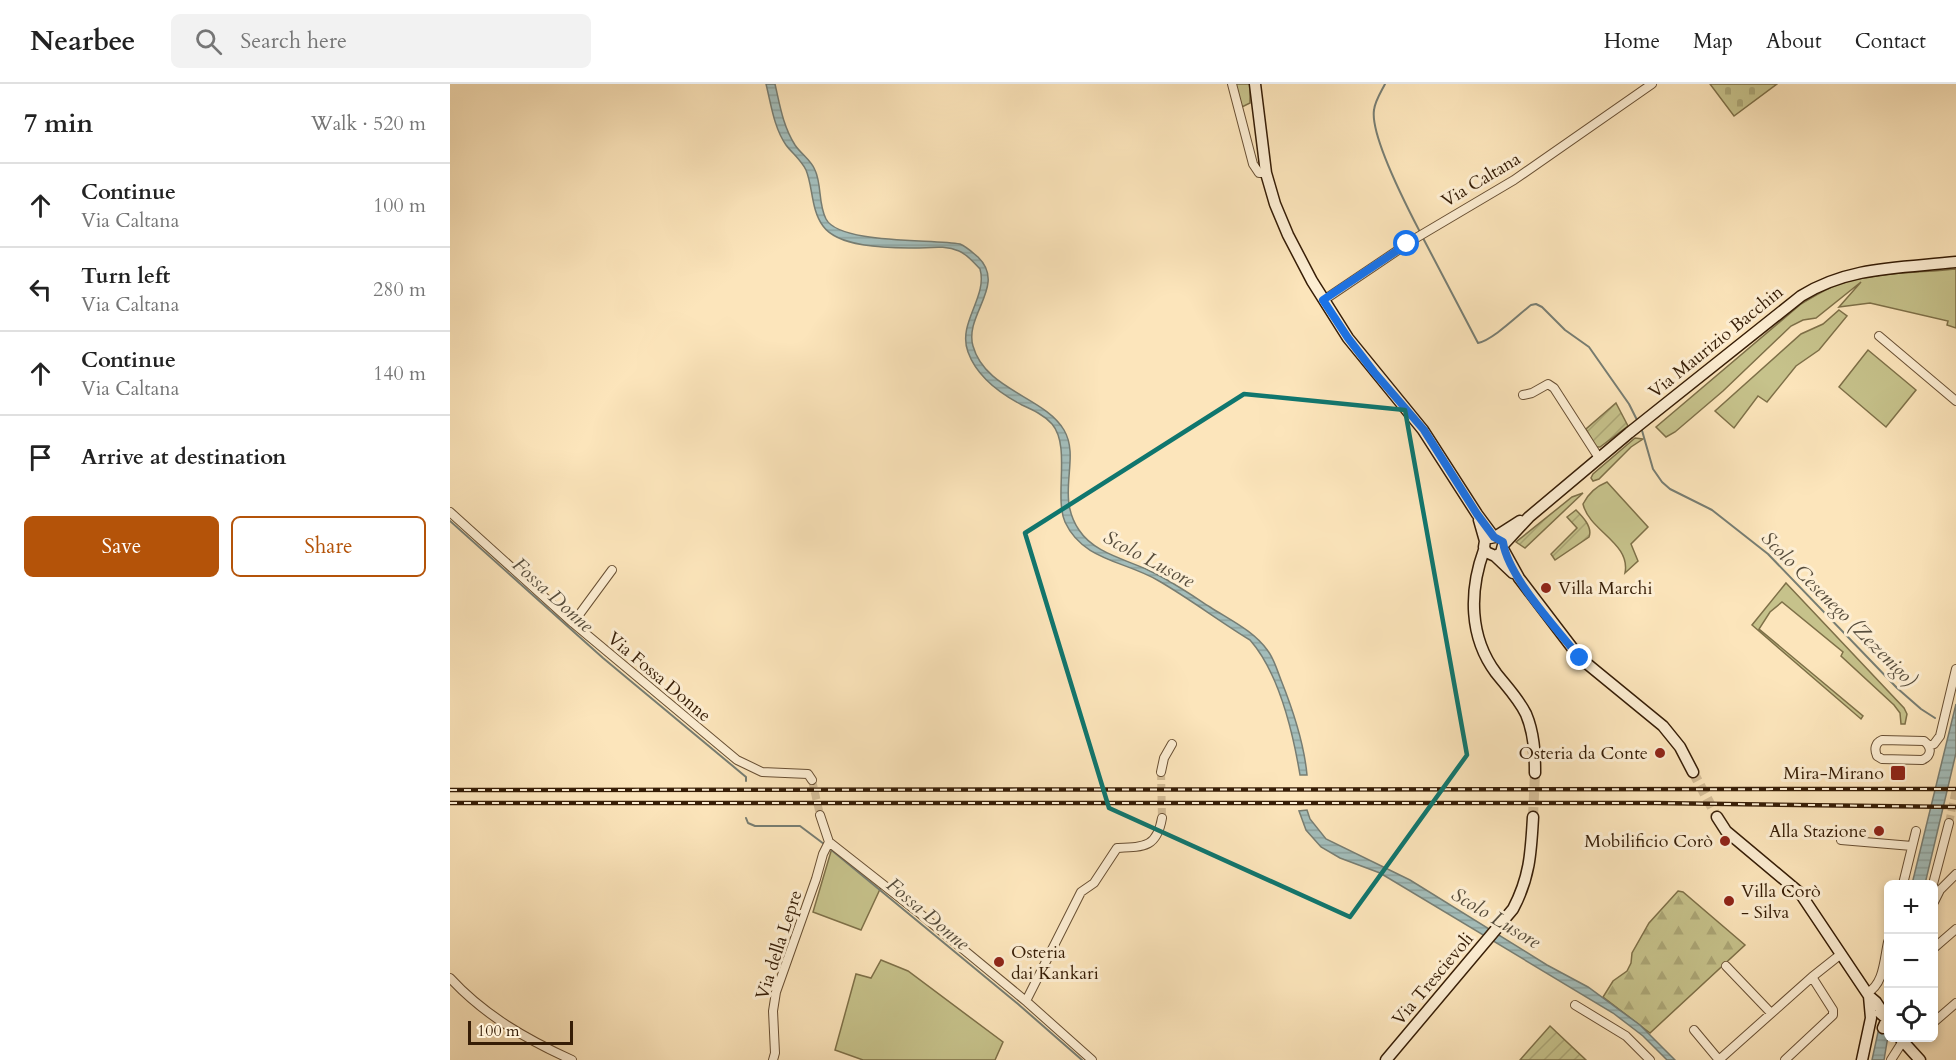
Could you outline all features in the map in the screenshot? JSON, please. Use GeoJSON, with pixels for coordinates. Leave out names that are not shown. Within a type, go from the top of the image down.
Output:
{"type":"FeatureCollection","features":[{"type":"Feature","properties":{"kind":"main road"},"geometry":{"type":"LineString","coordinates":[[1255,84],[1266,174],[1275,204],[1288,235],[1323,300],[1374,372],[1424,430],[1477,514],[1494,546],[1580,658],[1674,737],[1694,772]]}},
{"type":"Feature","properties":{"kind":"main road","name":"Via Maurizio Bacchin"},"geometry":{"type":"LineString","coordinates":[[1535,773],[1534,744],[1527,717],[1520,702],[1489,663],[1476,631],[1474,608],[1477,580],[1494,546],[1783,309],[1817,286],[1856,272],[1956,262]]}},
{"type":"Feature","properties":{"kind":"main road","name":"Via Trescievoli"},"geometry":{"type":"LineString","coordinates":[[1386,1060],[1513,909],[1523,891],[1528,873],[1533,817]]}},
{"type":"Feature","properties":{"kind":"main road"},"geometry":{"type":"LineString","coordinates":[[1717,817],[1726,831],[1800,893],[1868,995],[1880,1023],[1862,1060]]}},
{"type":"Feature","properties":{"kind":"main road"},"geometry":{"type":"LineString","coordinates":[[1907,1042],[1920,1060]]}},
{"type":"Feature","properties":{"kind":"street"},"geometry":{"type":"LineString","coordinates":[[1232,84],[1253,164],[1259,173],[1266,174]]}},
{"type":"Feature","properties":{"kind":"street","name":"Via Caltana"},"geometry":{"type":"LineString","coordinates":[[1323,300],[1416,238],[1514,180],[1652,84]]}},
{"type":"Feature","properties":{"kind":"street"},"geometry":{"type":"LineString","coordinates":[[1878,336],[1956,401]]}},
{"type":"Feature","properties":{"kind":"street"},"geometry":{"type":"LineString","coordinates":[[1523,395],[1548,384],[1554,388],[1599,458]]}},
{"type":"Feature","properties":{"kind":"street","name":"Via Fossa Donne"},"geometry":{"type":"LineString","coordinates":[[450,512],[573,623],[737,760],[762,772],[808,774],[812,780]]}},
{"type":"Feature","properties":{"kind":"street"},"geometry":{"type":"LineString","coordinates":[[573,623],[612,570]]}},
{"type":"Feature","properties":{"kind":"street"},"geometry":{"type":"LineString","coordinates":[[1929,746],[1934,744],[1940,736],[1956,669]]}},
{"type":"Feature","properties":{"kind":"street"},"geometry":{"type":"LineString","coordinates":[[1882,741],[1920,741],[1929,746],[1928,756],[1919,760],[1882,759],[1875,753],[1876,746],[1882,741]]}},
{"type":"Feature","properties":{"kind":"street"},"geometry":{"type":"LineString","coordinates":[[1161,772],[1164,758],[1172,744]]}},
{"type":"Feature","properties":{"kind":"street"},"geometry":{"type":"LineString","coordinates":[[820,815],[828,844],[918,912],[1026,1001],[1092,1060]]}},
{"type":"Feature","properties":{"kind":"street"},"geometry":{"type":"LineString","coordinates":[[1026,1001],[1081,892],[1094,883],[1117,848],[1136,848],[1151,844],[1160,832],[1162,818]]}},
{"type":"Feature","properties":{"kind":"street"},"geometry":{"type":"LineString","coordinates":[[1934,880],[1949,823]]}},
{"type":"Feature","properties":{"kind":"street"},"geometry":{"type":"LineString","coordinates":[[1903,880],[1916,831]]}},
{"type":"Feature","properties":{"kind":"street"},"geometry":{"type":"LineString","coordinates":[[1841,840],[1912,846]]}},
{"type":"Feature","properties":{"kind":"street","name":"Via della Lepre"},"geometry":{"type":"LineString","coordinates":[[773,1060],[775,1053],[773,1011],[776,992],[828,844]]}},
{"type":"Feature","properties":{"kind":"street"},"geometry":{"type":"LineString","coordinates":[[1938,894],[1956,874]]}},
{"type":"Feature","properties":{"kind":"street"},"geometry":{"type":"LineString","coordinates":[[1938,945],[1956,929]]}},
{"type":"Feature","properties":{"kind":"street"},"geometry":{"type":"LineString","coordinates":[[1694,1030],[1719,1059],[1841,954]]}},
{"type":"Feature","properties":{"kind":"street"},"geometry":{"type":"LineString","coordinates":[[1868,995],[1879,983],[1884,960]]}},
{"type":"Feature","properties":{"kind":"street"},"geometry":{"type":"LineString","coordinates":[[1726,966],[1771,1013]]}},
{"type":"Feature","properties":{"kind":"street"},"geometry":{"type":"LineString","coordinates":[[1785,1060],[1833,1015],[1833,1010],[1812,977]]}},
{"type":"Feature","properties":{"kind":"street"},"geometry":{"type":"LineString","coordinates":[[450,978],[479,1006],[511,1029],[572,1060]]}},
{"type":"Feature","properties":{"kind":"street"},"geometry":{"type":"LineString","coordinates":[[1938,1019],[1956,1004]]}},
{"type":"Feature","properties":{"kind":"street"},"geometry":{"type":"LineString","coordinates":[[1575,1005],[1626,1036],[1650,1060]]}},
{"type":"Feature","properties":{"kind":"street"},"geometry":{"type":"LineString","coordinates":[[1891,1060],[1904,1042]]}},
{"type":"Feature","properties":{"kind":"highlighted area"},"geometry":{"type":"Polygon","coordinates":[[[1244,394],[1405,410],[1467,755],[1350,917],[1109,808],[1025,533],[1244,394]]]}},
{"type":"Feature","properties":{"kind":"green space"},"geometry":{"type":"Polygon","coordinates":[[[1235,84],[1250,84],[1250,103],[1242,107],[1235,84]]]}},
{"type":"Feature","properties":{"kind":"green space"},"geometry":{"type":"Polygon","coordinates":[[[1710,84],[1777,84],[1734,116],[1710,84]]]}},
{"type":"Feature","properties":{"kind":"green space"},"geometry":{"type":"Polygon","coordinates":[[[1956,269],[1956,328],[1947,325],[1948,321],[1870,303],[1839,307],[1861,282],[1816,318],[1803,320],[1791,326],[1723,391],[1675,432],[1666,437],[1656,427],[1801,304],[1824,291],[1839,284],[1868,277],[1956,269]]]}},
{"type":"Feature","properties":{"kind":"green space"},"geometry":{"type":"Polygon","coordinates":[[[1839,310],[1847,316],[1819,350],[1796,366],[1767,402],[1758,396],[1734,428],[1715,411],[1801,334],[1823,324],[1839,310]]]}},
{"type":"Feature","properties":{"kind":"green space"},"geometry":{"type":"Polygon","coordinates":[[[1868,350],[1916,390],[1886,427],[1839,387],[1868,350]]]}},
{"type":"Feature","properties":{"kind":"green space"},"geometry":{"type":"Polygon","coordinates":[[[1616,403],[1628,426],[1600,447],[1596,447],[1586,429],[1616,403]]]}},
{"type":"Feature","properties":{"kind":"green space"},"geometry":{"type":"Polygon","coordinates":[[[1635,438],[1643,439],[1631,447],[1599,479],[1593,481],[1591,478],[1593,474],[1635,438]]]}},
{"type":"Feature","properties":{"kind":"green space"},"geometry":{"type":"Polygon","coordinates":[[[1607,482],[1648,527],[1631,544],[1638,561],[1625,573],[1622,553],[1593,522],[1583,504],[1593,491],[1607,482]]]}},
{"type":"Feature","properties":{"kind":"green space"},"geometry":{"type":"Polygon","coordinates":[[[1583,493],[1525,548],[1516,542],[1572,497],[1583,493]]]}},
{"type":"Feature","properties":{"kind":"green space"},"geometry":{"type":"Polygon","coordinates":[[[1576,510],[1590,529],[1589,537],[1555,560],[1551,554],[1577,528],[1567,517],[1576,510]]]}},
{"type":"Feature","properties":{"kind":"green space"},"geometry":{"type":"Polygon","coordinates":[[[1786,583],[1904,708],[1907,714],[1905,724],[1901,724],[1900,713],[1894,705],[1841,656],[1843,652],[1782,602],[1770,612],[1759,629],[1863,716],[1861,719],[1752,625],[1786,583]]]}},
{"type":"Feature","properties":{"kind":"green space"},"geometry":{"type":"Polygon","coordinates":[[[832,848],[881,887],[861,930],[813,912],[832,848]]]}},
{"type":"Feature","properties":{"kind":"green space"},"geometry":{"type":"Polygon","coordinates":[[[1678,891],[1683,892],[1745,945],[1650,1033],[1603,997],[1613,981],[1627,971],[1632,953],[1649,923],[1678,891]]]}},
{"type":"Feature","properties":{"kind":"green space"},"geometry":{"type":"Polygon","coordinates":[[[881,960],[908,971],[1003,1042],[995,1060],[863,1060],[835,1050],[856,974],[871,978],[881,960]]]}},
{"type":"Feature","properties":{"kind":"green space"},"geometry":{"type":"Polygon","coordinates":[[[1550,1026],[1586,1060],[1520,1060],[1550,1026]]]}},
{"type":"Feature","properties":{"kind":"water"},"geometry":{"type":"Polygon","coordinates":[[[766,84],[775,84],[788,131],[795,145],[815,170],[826,219],[834,227],[867,237],[960,244],[978,257],[986,268],[988,278],[987,289],[974,323],[973,346],[980,361],[990,373],[1043,409],[1064,430],[1069,441],[1070,453],[1069,504],[1072,517],[1079,530],[1085,538],[1101,550],[1172,583],[1241,626],[1262,644],[1274,661],[1294,715],[1301,738],[1307,775],[1300,775],[1289,723],[1277,686],[1250,640],[1159,581],[1094,553],[1073,535],[1062,512],[1062,458],[1058,434],[1045,418],[1005,395],[983,377],[968,352],[966,331],[980,290],[980,269],[965,254],[953,249],[875,247],[850,242],[830,233],[816,213],[806,170],[786,145],[779,131],[766,84]]]}},
{"type":"Feature","properties":{"kind":"water"},"geometry":{"type":"Polygon","coordinates":[[[1956,704],[1956,753],[1926,880],[1913,880],[1956,704]]]}},
{"type":"Feature","properties":{"kind":"water"},"geometry":{"type":"Polygon","coordinates":[[[1307,810],[1310,819],[1326,839],[1410,880],[1547,965],[1588,987],[1640,1025],[1675,1060],[1667,1060],[1643,1036],[1613,1013],[1380,873],[1340,858],[1321,847],[1306,830],[1299,811],[1307,810]]]}},
{"type":"Feature","properties":{"kind":"water"},"geometry":{"type":"Polygon","coordinates":[[[1884,1004],[1884,1042],[1887,1042],[1884,1060],[1872,1060],[1884,1004]]]}},
{"type":"Feature","properties":{"kind":"waterway","name":"Scolo Cesenego (Zezenigo)"},"geometry":{"type":"LineString","coordinates":[[1385,84],[1374,110],[1374,122],[1383,153],[1420,232]]}},
{"type":"Feature","properties":{"kind":"waterway","name":"Scolo Cesenego (Zezenigo)"},"geometry":{"type":"LineString","coordinates":[[1423,238],[1478,343],[1491,337],[1531,305],[1536,304],[1565,330],[1589,347],[1629,404],[1638,422]]}},
{"type":"Feature","properties":{"kind":"waterway","name":"Scolo Cesenego (Zezenigo)"},"geometry":{"type":"LineString","coordinates":[[1641,427],[1653,469],[1662,482],[1670,489],[1712,510],[1768,554],[1897,688],[1935,718]]}},
{"type":"Feature","properties":{"kind":"waterway","name":"Fossa Donne"},"geometry":{"type":"LineString","coordinates":[[450,521],[603,658],[746,777],[746,781]]}},
{"type":"Feature","properties":{"kind":"waterway","name":"Fossa Donne"},"geometry":{"type":"LineString","coordinates":[[746,818],[748,823],[755,826],[800,826],[824,844]]}},
{"type":"Feature","properties":{"kind":"waterway","name":"Fossa Donne"},"geometry":{"type":"LineString","coordinates":[[829,848],[1018,1004],[1082,1060]]}},
{"type":"Feature","properties":{"kind":"tunnel"},"geometry":{"type":"LineString","coordinates":[[1161,772],[1162,818]]}},
{"type":"Feature","properties":{"kind":"tunnel"},"geometry":{"type":"LineString","coordinates":[[1693,772],[1717,817]]}},
{"type":"Feature","properties":{"kind":"tunnel"},"geometry":{"type":"LineString","coordinates":[[1533,817],[1535,773]]}},
{"type":"Feature","properties":{"kind":"tunnel"},"geometry":{"type":"LineString","coordinates":[[812,780],[820,815]]}},
{"type":"Feature","properties":{"kind":"tunnel"},"geometry":{"type":"LineString","coordinates":[[1949,823],[1956,789]]}},
{"type":"Feature","properties":{"kind":"railway"},"geometry":{"type":"LineString","coordinates":[[450,790],[1956,789]]}},
{"type":"Feature","properties":{"kind":"railway"},"geometry":{"type":"LineString","coordinates":[[450,803],[1656,803],[1956,807]]}},
{"type":"Feature","properties":{"kind":"place","name":"Villa Marchi"},"geometry":{"type":"Point","coordinates":[1546,588]}},
{"type":"Feature","properties":{"kind":"place","name":"Osteria da Conte"},"geometry":{"type":"Point","coordinates":[1660,753]}},
{"type":"Feature","properties":{"kind":"place","name":"Mira-Mirano"},"geometry":{"type":"Point","coordinates":[1898,773]}},
{"type":"Feature","properties":{"kind":"place","name":"Alla Stazione"},"geometry":{"type":"Point","coordinates":[1879,831]}},
{"type":"Feature","properties":{"kind":"place","name":"Mobilificio Corò"},"geometry":{"type":"Point","coordinates":[1725,841]}},
{"type":"Feature","properties":{"kind":"place","name":"Villa Corò - Silva"},"geometry":{"type":"Point","coordinates":[1729,901]}},
{"type":"Feature","properties":{"kind":"place","name":"Osteria dai Kankari"},"geometry":{"type":"Point","coordinates":[999,962]}},
{"type":"Feature","properties":{"kind":"route"},"geometry":{"type":"LineString","coordinates":[[1407,244],[1323,300],[1374,372],[1424,430],[1477,514],[1494,537],[1503,542],[1503,549],[1519,578],[1580,658]]}},
{"type":"Feature","properties":{"kind":"water label","name":"Scolo Lusore"},"geometry":{"type":"Point","coordinates":[1149,559]}},
{"type":"Feature","properties":{"kind":"water label","name":"Scolo Lusore"},"geometry":{"type":"Point","coordinates":[1496,918]}}]}
